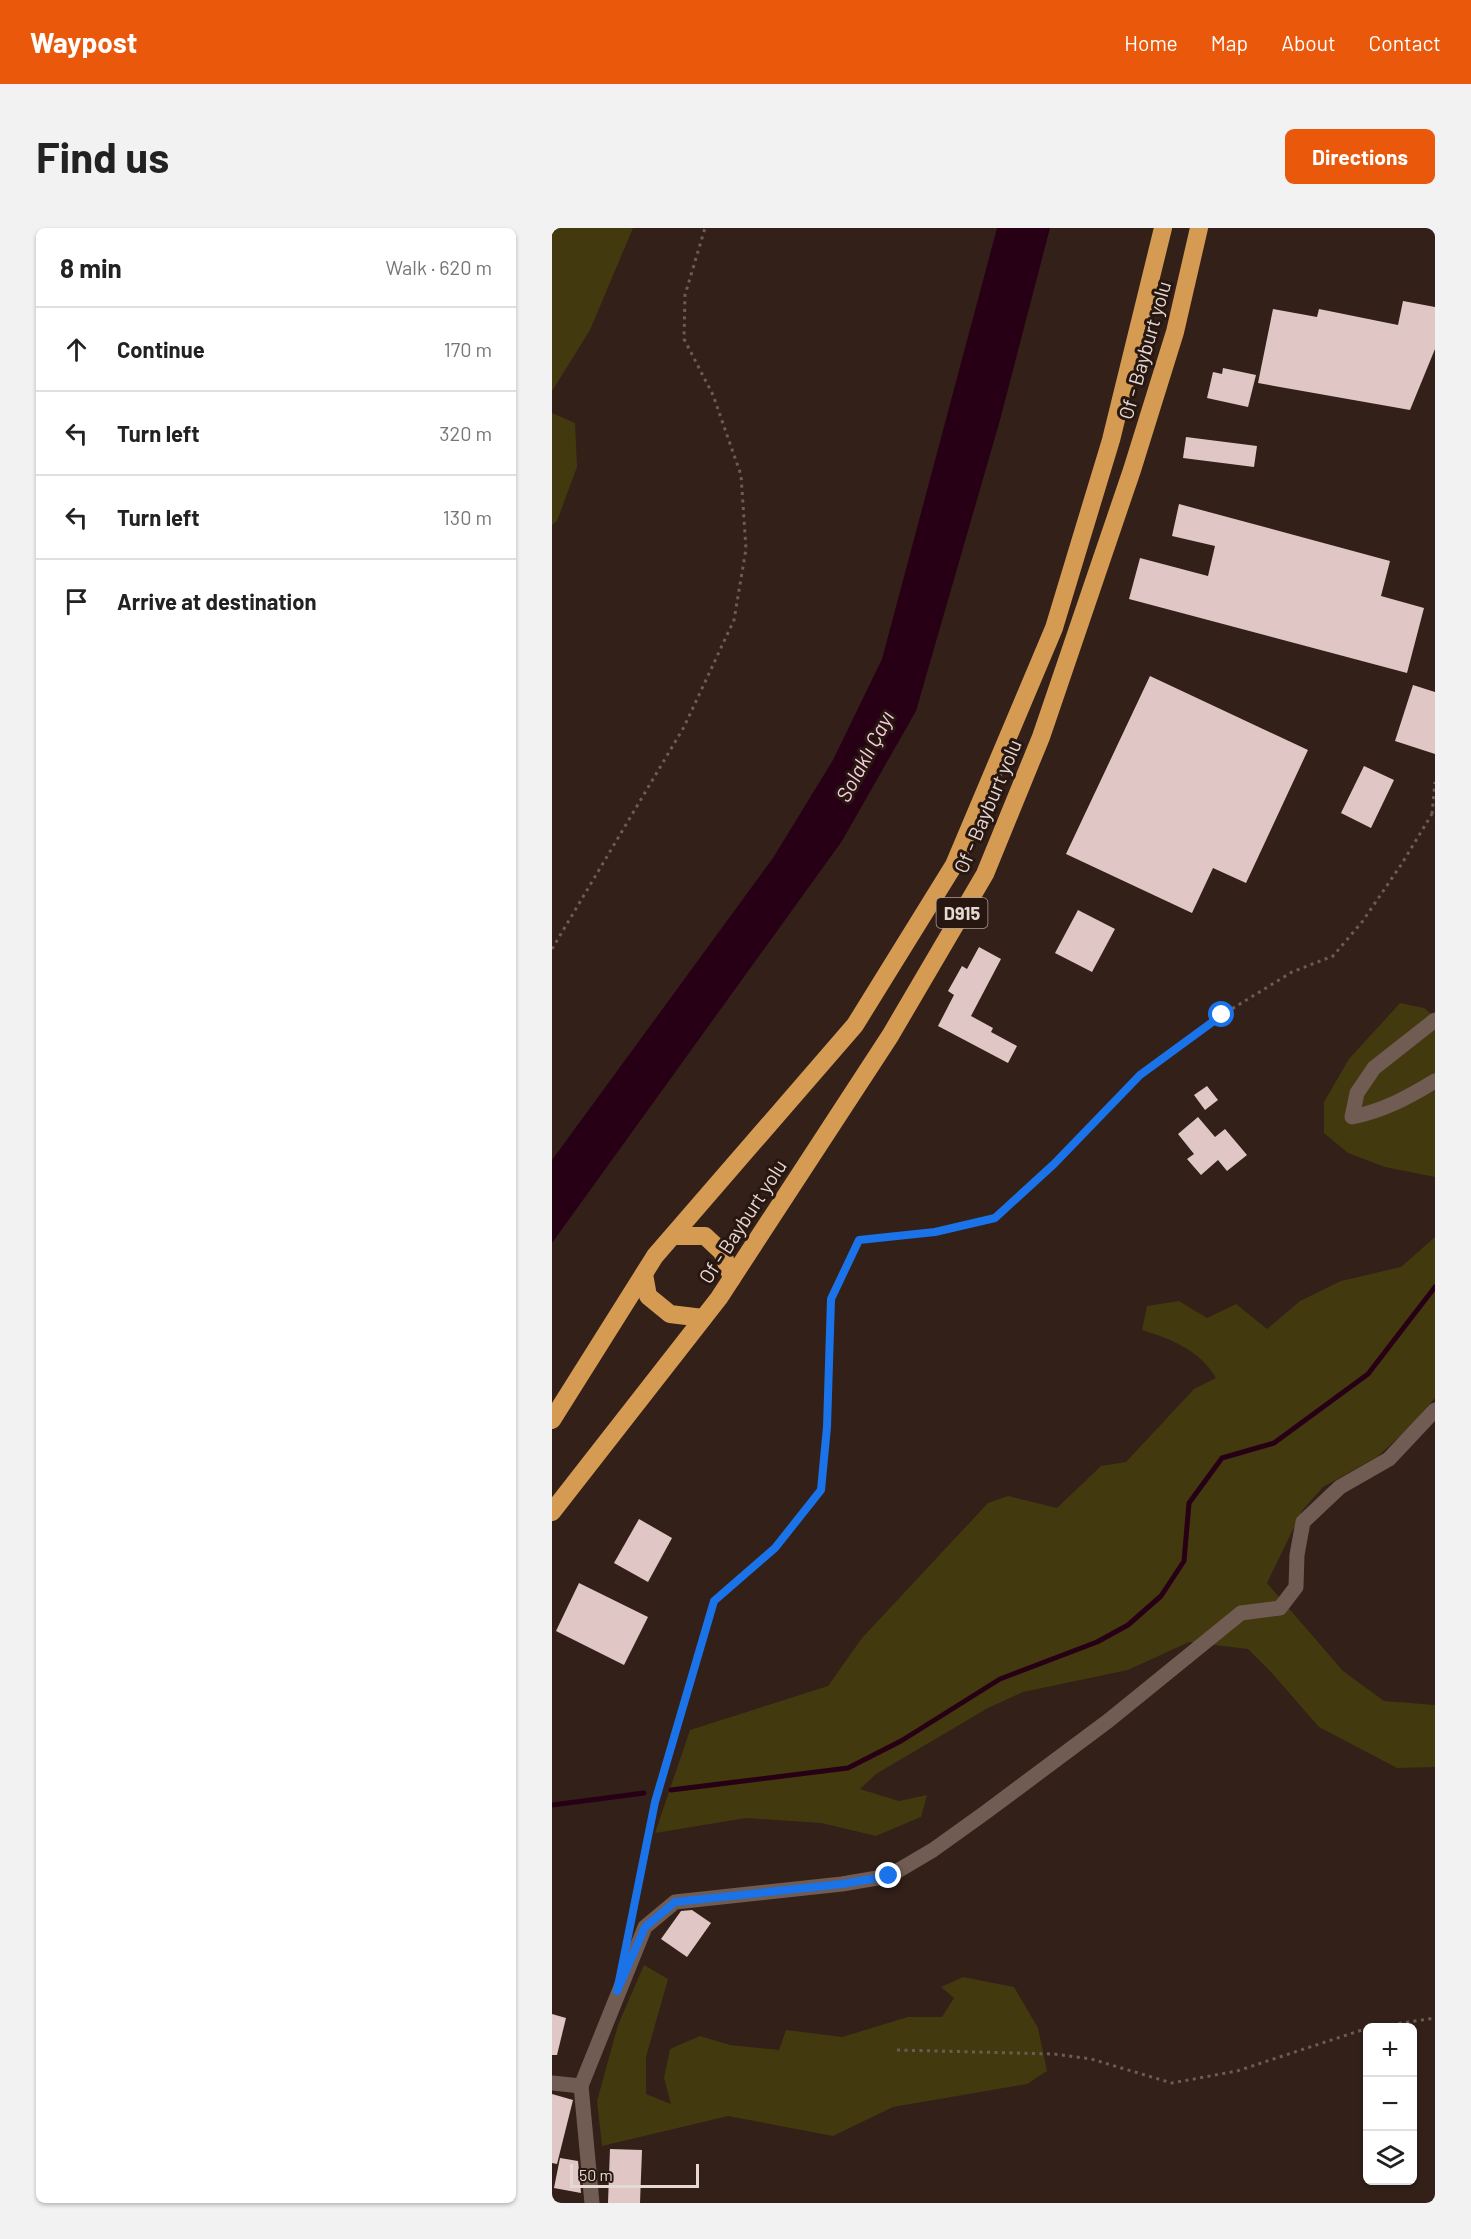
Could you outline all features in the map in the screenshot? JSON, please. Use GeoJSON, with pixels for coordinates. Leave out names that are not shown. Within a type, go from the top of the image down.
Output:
{"type":"FeatureCollection","features":[{"type":"Feature","properties":{"kind":"highway","name":"Of - Bayburt yolu"},"geometry":{"type":"LineString","coordinates":[[552,1420],[644,1274],[673,1236],[855,1025],[954,866],[1054,628],[1111,440],[1163,228]]}},
{"type":"Feature","properties":{"kind":"highway","name":"Of - Bayburt yolu"},"geometry":{"type":"LineString","coordinates":[[552,1512],[704,1318],[732,1278],[890,1036],[985,874],[1041,737],[1132,470],[1175,332],[1199,228]]}},
{"type":"Feature","properties":{"kind":"highway"},"geometry":{"type":"LineString","coordinates":[[673,1236],[705,1236],[722,1251],[732,1278]]}},
{"type":"Feature","properties":{"kind":"highway"},"geometry":{"type":"LineString","coordinates":[[644,1274],[648,1296],[670,1314],[704,1318]]}},
{"type":"Feature","properties":{"kind":"street"},"geometry":{"type":"LineString","coordinates":[[1435,1020],[1374,1068],[1358,1093],[1352,1117],[1372,1113],[1409,1097],[1435,1081]]}},
{"type":"Feature","properties":{"kind":"street"},"geometry":{"type":"LineString","coordinates":[[592,2203],[581,2086],[645,1927],[675,1902],[842,1884],[889,1876],[933,1850],[1108,1720],[1241,1613],[1280,1608],[1296,1587],[1297,1555],[1303,1522],[1340,1486],[1389,1459],[1435,1410]]}},
{"type":"Feature","properties":{"kind":"street"},"geometry":{"type":"LineString","coordinates":[[552,2083],[581,2086]]}},
{"type":"Feature","properties":{"kind":"path"},"geometry":{"type":"LineString","coordinates":[[552,948],[684,727],[734,620],[746,549],[741,475],[713,395],[684,339],[685,295],[705,228]]}},
{"type":"Feature","properties":{"kind":"path"},"geometry":{"type":"LineString","coordinates":[[631,1924],[655,1802],[714,1601],[775,1548],[821,1490],[827,1427],[831,1299],[859,1240],[935,1232],[995,1218],[1054,1164],[1140,1075],[1222,1015],[1282,978],[1333,956],[1368,912],[1433,813],[1435,782]]}},
{"type":"Feature","properties":{"kind":"path"},"geometry":{"type":"LineString","coordinates":[[1402,2023],[1435,2018]]}},
{"type":"Feature","properties":{"kind":"path"},"geometry":{"type":"LineString","coordinates":[[897,2050],[1054,2054],[1091,2059],[1172,2083],[1237,2072],[1363,2030]]}},
{"type":"Feature","properties":{"kind":"shaded area"},"geometry":{"type":"Polygon","coordinates":[[[554,228],[633,228],[590,330],[552,391],[552,230],[554,228]]]}},
{"type":"Feature","properties":{"kind":"shaded area"},"geometry":{"type":"Polygon","coordinates":[[[552,413],[575,423],[577,467],[557,521],[552,525],[552,413]]]}},
{"type":"Feature","properties":{"kind":"shaded area"},"geometry":{"type":"Polygon","coordinates":[[[1400,1003],[1424,1008],[1435,1017],[1435,1177],[1385,1167],[1348,1153],[1324,1133],[1324,1102],[1349,1059],[1400,1003]]]}},
{"type":"Feature","properties":{"kind":"shaded area"},"geometry":{"type":"Polygon","coordinates":[[[1435,1237],[1435,1398],[1408,1429],[1377,1457],[1323,1487],[1302,1511],[1267,1583],[1343,1671],[1384,1701],[1435,1705],[1435,1767],[1397,1768],[1319,1727],[1248,1649],[1189,1642],[1128,1670],[1023,1692],[988,1708],[876,1774],[860,1789],[899,1801],[927,1795],[921,1817],[876,1836],[821,1823],[746,1818],[655,1833],[690,1730],[828,1686],[862,1638],[988,1503],[1008,1496],[1057,1508],[1101,1466],[1126,1462],[1194,1389],[1216,1378],[1202,1360],[1184,1347],[1142,1330],[1147,1306],[1179,1301],[1207,1318],[1236,1304],[1267,1329],[1300,1301],[1341,1281],[1401,1267],[1435,1237]]]}},
{"type":"Feature","properties":{"kind":"shaded area"},"geometry":{"type":"Polygon","coordinates":[[[644,1965],[668,1979],[646,2057],[646,2094],[671,2104],[664,2078],[670,2049],[700,2036],[730,2045],[779,2050],[786,2030],[842,2037],[908,2017],[942,2017],[954,1998],[941,1987],[963,1977],[1014,1987],[1038,2028],[1047,2071],[1027,2084],[893,2107],[833,2136],[728,2116],[602,2146],[597,2101],[618,2025],[644,1965]]]}},
{"type":"Feature","properties":{"kind":"water","name":"Solaklı Çayı"},"geometry":{"type":"Polygon","coordinates":[[[997,228],[1050,228],[1000,420],[916,711],[842,841],[552,1243],[552,1160],[773,858],[833,760],[882,659],[997,228]]]}},
{"type":"Feature","properties":{"kind":"building"},"geometry":{"type":"Polygon","coordinates":[[[1403,301],[1435,307],[1435,349],[1410,410],[1258,383],[1273,309],[1317,317],[1319,309],[1398,325],[1403,301]]]}},
{"type":"Feature","properties":{"kind":"building"},"geometry":{"type":"Polygon","coordinates":[[[1223,368],[1256,375],[1248,407],[1207,398],[1213,372],[1222,374],[1223,368]]]}},
{"type":"Feature","properties":{"kind":"building"},"geometry":{"type":"Polygon","coordinates":[[[1186,437],[1257,446],[1254,467],[1183,458],[1186,437]]]}},
{"type":"Feature","properties":{"kind":"building"},"geometry":{"type":"Polygon","coordinates":[[[1179,504],[1390,561],[1381,596],[1424,608],[1407,673],[1129,599],[1140,558],[1208,576],[1215,546],[1172,536],[1179,504]]]}},
{"type":"Feature","properties":{"kind":"building"},"geometry":{"type":"Polygon","coordinates":[[[1150,676],[1308,750],[1246,883],[1213,868],[1192,913],[1066,854],[1150,676]]]}},
{"type":"Feature","properties":{"kind":"building"},"geometry":{"type":"Polygon","coordinates":[[[1413,685],[1435,692],[1435,754],[1395,741],[1413,685]]]}},
{"type":"Feature","properties":{"kind":"building"},"geometry":{"type":"Polygon","coordinates":[[[1364,766],[1394,780],[1371,828],[1341,813],[1364,766]]]}},
{"type":"Feature","properties":{"kind":"building"},"geometry":{"type":"Polygon","coordinates":[[[1078,910],[1115,929],[1092,972],[1055,953],[1078,910]]]}},
{"type":"Feature","properties":{"kind":"building"},"geometry":{"type":"Polygon","coordinates":[[[979,947],[1001,959],[971,1016],[993,1028],[991,1032],[1017,1046],[1008,1063],[938,1026],[954,995],[948,991],[962,966],[967,969],[979,947]]]}},
{"type":"Feature","properties":{"kind":"building"},"geometry":{"type":"Polygon","coordinates":[[[1207,1086],[1218,1100],[1205,1110],[1194,1095],[1207,1086]]]}},
{"type":"Feature","properties":{"kind":"building"},"geometry":{"type":"Polygon","coordinates":[[[1198,1117],[1215,1137],[1225,1129],[1247,1155],[1227,1171],[1218,1160],[1201,1175],[1187,1159],[1194,1154],[1178,1134],[1198,1117]]]}},
{"type":"Feature","properties":{"kind":"building"},"geometry":{"type":"Polygon","coordinates":[[[639,1519],[672,1538],[648,1582],[614,1563],[639,1519]]]}},
{"type":"Feature","properties":{"kind":"building"},"geometry":{"type":"Polygon","coordinates":[[[579,1583],[648,1617],[624,1665],[556,1631],[579,1583]]]}},
{"type":"Feature","properties":{"kind":"building"},"geometry":{"type":"Polygon","coordinates":[[[692,1910],[711,1923],[687,1957],[661,1939],[681,1911],[692,1910]]]}},
{"type":"Feature","properties":{"kind":"building"},"geometry":{"type":"Polygon","coordinates":[[[552,2014],[566,2018],[557,2055],[552,2055],[552,2014]]]}},
{"type":"Feature","properties":{"kind":"building"},"geometry":{"type":"Polygon","coordinates":[[[552,2094],[573,2100],[557,2164],[552,2163],[552,2094]]]}},
{"type":"Feature","properties":{"kind":"building"},"geometry":{"type":"Polygon","coordinates":[[[610,2149],[642,2150],[640,2203],[608,2203],[610,2149]]]}},
{"type":"Feature","properties":{"kind":"building"},"geometry":{"type":"Polygon","coordinates":[[[560,2158],[578,2161],[581,2193],[554,2188],[560,2158]]]}},
{"type":"Feature","properties":{"kind":"waterway"},"geometry":{"type":"LineString","coordinates":[[671,1790],[848,1768],[901,1741],[1000,1679],[1097,1642],[1128,1625],[1161,1596],[1184,1561],[1189,1503],[1222,1458],[1274,1443],[1368,1374],[1435,1287]]}},
{"type":"Feature","properties":{"kind":"waterway"},"geometry":{"type":"LineString","coordinates":[[552,1805],[644,1793]]}},
{"type":"Feature","properties":{"kind":"route"},"geometry":{"type":"LineString","coordinates":[[889,1876],[842,1884],[675,1902],[645,1927],[617,1991],[655,1802],[714,1601],[775,1548],[821,1490],[827,1427],[831,1299],[859,1240],[935,1232],[995,1218],[1054,1164],[1140,1075],[1222,1015]]}}]}
